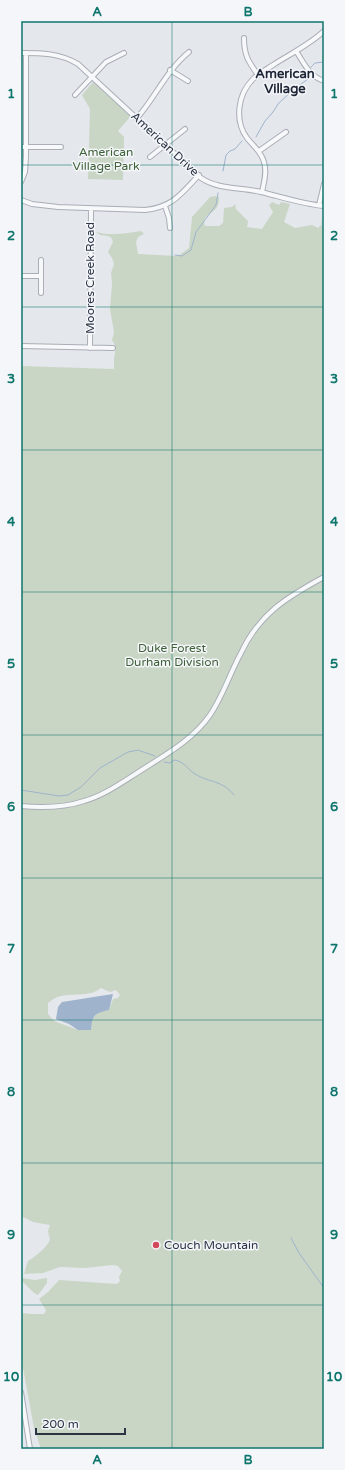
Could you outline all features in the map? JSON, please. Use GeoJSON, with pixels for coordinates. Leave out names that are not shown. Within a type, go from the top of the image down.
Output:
{"type":"FeatureCollection","features":[{"type":"Feature","properties":{"kind":"street"},"geometry":{"type":"LineString","coordinates":[[262,192],[266,169],[265,163],[260,151],[245,134],[240,116],[240,105],[244,92],[258,75],[324,31]]}},
{"type":"Feature","properties":{"kind":"street"},"geometry":{"type":"LineString","coordinates":[[244,38],[244,50],[247,59],[258,75]]}},
{"type":"Feature","properties":{"kind":"street"},"geometry":{"type":"LineString","coordinates":[[296,51],[309,72],[324,81]]}},
{"type":"Feature","properties":{"kind":"street"},"geometry":{"type":"LineString","coordinates":[[137,118],[149,104],[170,70],[189,52]]}},
{"type":"Feature","properties":{"kind":"street","name":"American Drive"},"geometry":{"type":"LineString","coordinates":[[21,53],[51,54],[69,59],[78,64],[93,76],[209,183],[217,186],[262,192],[297,202],[324,206]]}},
{"type":"Feature","properties":{"kind":"street"},"geometry":{"type":"LineString","coordinates":[[21,182],[26,165],[27,147],[26,53]]}},
{"type":"Feature","properties":{"kind":"street"},"geometry":{"type":"LineString","coordinates":[[75,96],[106,62],[124,53]]}},
{"type":"Feature","properties":{"kind":"street"},"geometry":{"type":"LineString","coordinates":[[170,70],[188,81]]}},
{"type":"Feature","properties":{"kind":"street"},"geometry":{"type":"LineString","coordinates":[[150,157],[185,129]]}},
{"type":"Feature","properties":{"kind":"street"},"geometry":{"type":"LineString","coordinates":[[260,151],[286,132]]}},
{"type":"Feature","properties":{"kind":"street"},"geometry":{"type":"LineString","coordinates":[[21,147],[61,147]]}},
{"type":"Feature","properties":{"kind":"street"},"geometry":{"type":"LineString","coordinates":[[21,200],[37,205],[91,209],[156,209],[165,206],[179,196],[199,175]]}},
{"type":"Feature","properties":{"kind":"street"},"geometry":{"type":"LineString","coordinates":[[319,206],[324,184]]}},
{"type":"Feature","properties":{"kind":"street"},"geometry":{"type":"LineString","coordinates":[[165,206],[169,218],[170,228]]}},
{"type":"Feature","properties":{"kind":"street","name":"Moores Creek Road"},"geometry":{"type":"LineString","coordinates":[[90,348],[91,209]]}},
{"type":"Feature","properties":{"kind":"street"},"geometry":{"type":"LineString","coordinates":[[41,260],[41,293]]}},
{"type":"Feature","properties":{"kind":"street"},"geometry":{"type":"LineString","coordinates":[[21,276],[41,276]]}},
{"type":"Feature","properties":{"kind":"street"},"geometry":{"type":"LineString","coordinates":[[21,346],[113,348]]}},
{"type":"Feature","properties":{"kind":"street"},"geometry":{"type":"LineString","coordinates":[[21,806],[66,806],[89,800],[130,778],[182,744],[210,715],[220,698],[243,648],[262,620],[276,606],[324,577]]}},
{"type":"Feature","properties":{"kind":"street"},"geometry":{"type":"LineString","coordinates":[[21,1392],[30,1449]]}},
{"type":"Feature","properties":{"kind":"green space","name":"American Village Park"},"geometry":{"type":"Polygon","coordinates":[[[93,82],[131,116],[118,131],[124,137],[123,180],[88,179],[90,109],[82,95],[93,82]]]}},
{"type":"Feature","properties":{"kind":"green space","name":"Duke Forest Durham Division"},"geometry":{"type":"Polygon","coordinates":[[[210,197],[219,197],[219,202],[215,210],[204,220],[205,226],[219,226],[223,223],[224,208],[232,207],[235,204],[236,209],[248,221],[247,227],[262,229],[273,212],[269,205],[272,202],[279,205],[281,202],[290,204],[284,222],[295,228],[312,225],[318,228],[321,225],[321,217],[322,226],[324,228],[324,1449],[41,1449],[34,1428],[21,1357],[21,1313],[44,1314],[46,1310],[39,1299],[59,1280],[117,1284],[120,1281],[119,1277],[122,1271],[118,1266],[113,1265],[85,1268],[60,1267],[43,1273],[24,1274],[28,1261],[40,1252],[50,1240],[48,1231],[50,1225],[33,1222],[21,1216],[21,366],[114,369],[116,347],[112,340],[114,332],[110,309],[112,283],[111,273],[114,264],[108,252],[113,242],[110,237],[100,235],[95,231],[111,234],[141,231],[144,234],[138,237],[136,242],[138,254],[178,256],[189,248],[192,217],[210,197]],[[101,988],[87,994],[59,996],[48,1003],[48,1014],[54,1021],[78,1030],[91,1021],[98,1012],[109,1010],[113,999],[118,998],[120,995],[116,990],[110,992],[101,988]]]}},
{"type":"Feature","properties":{"kind":"green space"},"geometry":{"type":"Polygon","coordinates":[[[22,1278],[35,1280],[47,1278],[47,1283],[38,1295],[21,1280],[22,1278]]]}},
{"type":"Feature","properties":{"kind":"water"},"geometry":{"type":"Polygon","coordinates":[[[113,994],[109,1010],[100,1012],[93,1018],[91,1030],[78,1030],[69,1024],[56,1019],[58,1007],[62,1002],[113,994]]]}},
{"type":"Feature","properties":{"kind":"waterway"},"geometry":{"type":"LineString","coordinates":[[311,67],[315,63],[324,62]]}},
{"type":"Feature","properties":{"kind":"waterway"},"geometry":{"type":"LineString","coordinates":[[256,137],[265,121],[278,104],[294,89],[308,79]]}},
{"type":"Feature","properties":{"kind":"waterway"},"geometry":{"type":"LineString","coordinates":[[223,171],[226,155],[235,149],[242,141]]}},
{"type":"Feature","properties":{"kind":"waterway"},"geometry":{"type":"LineString","coordinates":[[175,255],[182,256],[191,250],[196,232],[216,205],[218,193]]}},
{"type":"Feature","properties":{"kind":"waterway"},"geometry":{"type":"LineString","coordinates":[[21,790],[59,796],[68,795],[81,787],[100,768],[128,752],[138,750],[155,756]]}},
{"type":"Feature","properties":{"kind":"waterway"},"geometry":{"type":"LineString","coordinates":[[164,762],[170,763],[174,760],[180,762],[195,774],[220,784],[234,795]]}},
{"type":"Feature","properties":{"kind":"waterway"},"geometry":{"type":"LineString","coordinates":[[291,1238],[299,1253],[324,1288]]}},
{"type":"Feature","properties":{"kind":"place","name":"Couch Mountain"},"geometry":{"type":"Point","coordinates":[156,1245]}},
{"type":"Feature","properties":{"kind":"district","name":"American Village"},"geometry":{"type":"Point","coordinates":[285,82]}}]}
